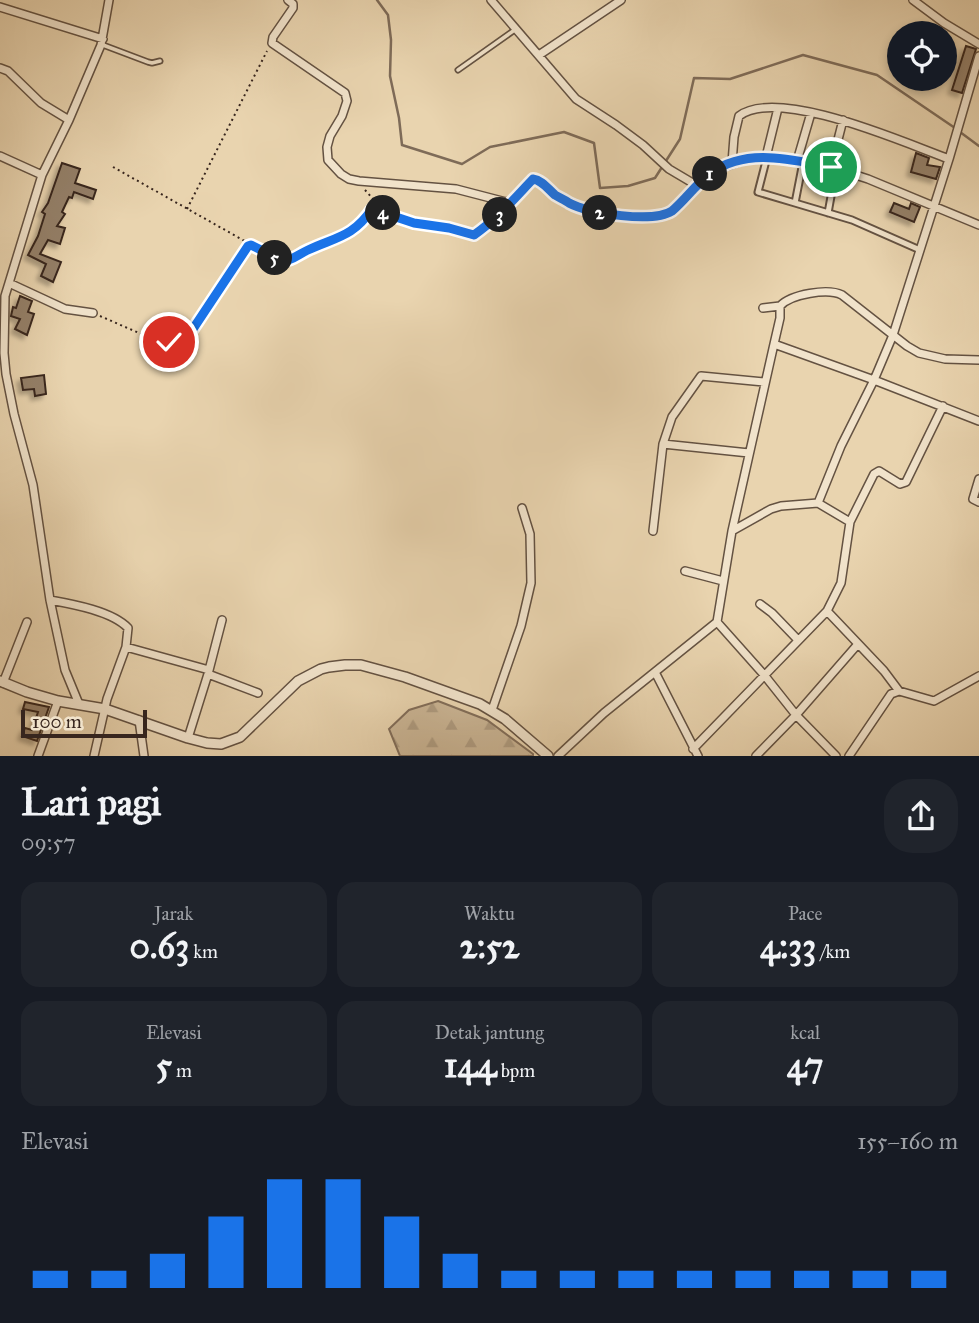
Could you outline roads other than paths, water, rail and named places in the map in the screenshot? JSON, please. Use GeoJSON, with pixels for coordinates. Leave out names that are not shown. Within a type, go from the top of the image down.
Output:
{"type":"FeatureCollection","features":[{"type":"Feature","properties":{"kind":"street"},"geometry":{"type":"LineString","coordinates":[[5,0],[0,7],[102,42]]}},
{"type":"Feature","properties":{"kind":"street"},"geometry":{"type":"LineString","coordinates":[[79,704],[65,670],[50,600],[33,485],[3,374],[3,295],[42,176],[102,42],[109,0]]}},
{"type":"Feature","properties":{"kind":"street"},"geometry":{"type":"LineString","coordinates":[[288,0],[293,4],[293,8],[272,41],[273,45],[345,93],[347,101],[330,136],[327,150],[328,160],[333,167],[349,179],[359,181],[456,189],[511,201]]}},
{"type":"Feature","properties":{"kind":"street"},"geometry":{"type":"LineString","coordinates":[[491,0],[576,99],[616,125],[669,169],[696,185]]}},
{"type":"Feature","properties":{"kind":"street"},"geometry":{"type":"LineString","coordinates":[[539,55],[621,0]]}},
{"type":"Feature","properties":{"kind":"street"},"geometry":{"type":"LineString","coordinates":[[913,0],[979,44]]}},
{"type":"Feature","properties":{"kind":"street"},"geometry":{"type":"LineString","coordinates":[[818,502],[841,446],[894,335],[979,56]]}},
{"type":"Feature","properties":{"kind":"street"},"geometry":{"type":"LineString","coordinates":[[0,68],[8,71],[47,107],[69,120]]}},
{"type":"Feature","properties":{"kind":"street"},"geometry":{"type":"LineString","coordinates":[[732,163],[739,116],[744,112],[778,108],[844,120],[949,159]]}},
{"type":"Feature","properties":{"kind":"street"},"geometry":{"type":"LineString","coordinates":[[778,108],[758,192],[852,220],[920,250]]}},
{"type":"Feature","properties":{"kind":"street"},"geometry":{"type":"LineString","coordinates":[[795,202],[800,161],[811,113]]}},
{"type":"Feature","properties":{"kind":"street"},"geometry":{"type":"LineString","coordinates":[[828,212],[844,120]]}},
{"type":"Feature","properties":{"kind":"street"},"geometry":{"type":"LineString","coordinates":[[0,156],[42,176]]}},
{"type":"Feature","properties":{"kind":"street"},"geometry":{"type":"LineString","coordinates":[[372,209],[414,223],[474,235],[503,212],[533,179],[536,179],[556,195],[584,210],[653,217],[672,211],[713,171],[747,159],[767,157],[834,168],[868,179],[979,225]]}},
{"type":"Feature","properties":{"kind":"street"},"geometry":{"type":"LineString","coordinates":[[9,283],[65,309],[93,313]]}},
{"type":"Feature","properties":{"kind":"street"},"geometry":{"type":"LineString","coordinates":[[558,756],[604,713],[717,622],[732,531],[780,318],[780,306],[785,300],[797,295],[834,291],[919,353],[945,359],[979,360]]}},
{"type":"Feature","properties":{"kind":"street"},"geometry":{"type":"LineString","coordinates":[[763,308],[780,306]]}},
{"type":"Feature","properties":{"kind":"street"},"geometry":{"type":"LineString","coordinates":[[774,344],[979,421]]}},
{"type":"Feature","properties":{"kind":"street"},"geometry":{"type":"LineString","coordinates":[[653,531],[663,444],[672,417],[701,376],[764,382]]}},
{"type":"Feature","properties":{"kind":"street"},"geometry":{"type":"LineString","coordinates":[[655,672],[695,752],[827,611],[841,583],[850,522],[876,472],[879,471],[900,484],[906,482],[943,406]]}},
{"type":"Feature","properties":{"kind":"street"},"geometry":{"type":"LineString","coordinates":[[663,444],[749,453]]}},
{"type":"Feature","properties":{"kind":"street"},"geometry":{"type":"LineString","coordinates":[[979,479],[973,499],[979,502]]}},
{"type":"Feature","properties":{"kind":"street"},"geometry":{"type":"LineString","coordinates":[[732,531],[771,509],[818,502],[850,522]]}},
{"type":"Feature","properties":{"kind":"street"},"geometry":{"type":"LineString","coordinates":[[492,710],[521,626],[531,583],[530,534],[522,508]]}},
{"type":"Feature","properties":{"kind":"street"},"geometry":{"type":"LineString","coordinates":[[685,570],[723,581]]}},
{"type":"Feature","properties":{"kind":"street"},"geometry":{"type":"LineString","coordinates":[[50,600],[94,611],[128,628],[126,647],[105,709],[94,756]]}},
{"type":"Feature","properties":{"kind":"street"},"geometry":{"type":"LineString","coordinates":[[760,604],[798,640]]}},
{"type":"Feature","properties":{"kind":"street"},"geometry":{"type":"LineString","coordinates":[[827,611],[884,671],[899,691]]}},
{"type":"Feature","properties":{"kind":"street"},"geometry":{"type":"LineString","coordinates":[[188,738],[222,620]]}},
{"type":"Feature","properties":{"kind":"street"},"geometry":{"type":"LineString","coordinates":[[27,622],[2,682],[58,701],[105,709],[207,743],[221,744],[240,737],[298,681],[321,669],[345,665],[366,666],[405,677],[480,704],[509,722],[548,756]]}},
{"type":"Feature","properties":{"kind":"street"},"geometry":{"type":"LineString","coordinates":[[717,622],[796,715],[836,756]]}},
{"type":"Feature","properties":{"kind":"street"},"geometry":{"type":"LineString","coordinates":[[756,756],[858,644]]}},
{"type":"Feature","properties":{"kind":"street"},"geometry":{"type":"LineString","coordinates":[[126,647],[208,672],[258,692]]}},
{"type":"Feature","properties":{"kind":"street"},"geometry":{"type":"LineString","coordinates":[[849,756],[891,694],[899,691],[934,701],[979,676]]}},
{"type":"Feature","properties":{"kind":"street"},"geometry":{"type":"LineString","coordinates":[[38,756],[58,701]]}},
{"type":"Feature","properties":{"kind":"street"},"geometry":{"type":"LineString","coordinates":[[139,720],[144,756]]}},
{"type":"Feature","properties":{"kind":"lane"},"geometry":{"type":"LineString","coordinates":[[458,70],[517,29]]}},
{"type":"Feature","properties":{"kind":"lane"},"geometry":{"type":"LineString","coordinates":[[102,42],[148,62],[160,61]]}},
{"type":"Feature","properties":{"kind":"waterway"},"geometry":{"type":"LineString","coordinates":[[377,0],[388,15],[391,40],[390,76],[402,145],[462,164],[490,147],[564,132],[594,143],[600,188],[628,186],[655,178],[680,139],[694,78],[730,79],[803,55],[877,75],[955,128]]}},
{"type":"Feature","properties":{"kind":"waterway"},"geometry":{"type":"LineString","coordinates":[[960,132],[979,146]]}}]}
